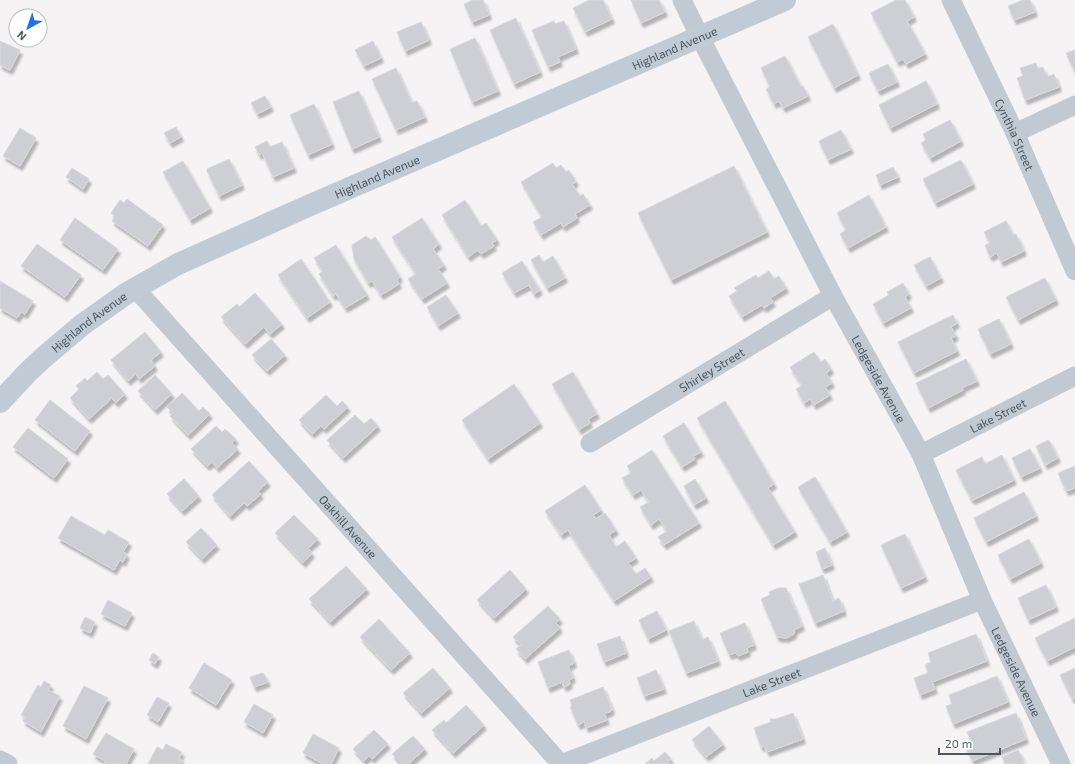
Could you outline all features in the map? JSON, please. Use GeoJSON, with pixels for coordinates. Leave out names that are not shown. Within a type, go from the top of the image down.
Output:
{"type":"FeatureCollection","features":[{"type":"Feature","properties":{"kind":"main road","name":"Highland Avenue"},"geometry":{"type":"LineString","coordinates":[[0,402],[27,373],[61,342],[105,308],[135,288],[178,264],[785,0]]}},
{"type":"Feature","properties":{"kind":"street","name":"Ledgeside Avenue"},"geometry":{"type":"LineString","coordinates":[[682,0],[833,296],[921,454],[982,600],[1061,764]]}},
{"type":"Feature","properties":{"kind":"street","name":"Cynthia Street"},"geometry":{"type":"LineString","coordinates":[[951,0],[1015,133],[1075,271]]}},
{"type":"Feature","properties":{"kind":"street"},"geometry":{"type":"LineString","coordinates":[[1015,133],[1075,105]]}},
{"type":"Feature","properties":{"kind":"street","name":"Oakhill Avenue"},"geometry":{"type":"LineString","coordinates":[[135,288],[561,764]]}},
{"type":"Feature","properties":{"kind":"street","name":"Shirley Street"},"geometry":{"type":"LineString","coordinates":[[590,444],[833,296]]}},
{"type":"Feature","properties":{"kind":"street","name":"Lake Street"},"geometry":{"type":"LineString","coordinates":[[921,454],[1075,376]]}},
{"type":"Feature","properties":{"kind":"street","name":"Lake Street"},"geometry":{"type":"LineString","coordinates":[[561,764],[982,600]]}},
{"type":"Feature","properties":{"kind":"street"},"geometry":{"type":"LineString","coordinates":[[0,760],[8,764]]}},
{"type":"Feature","properties":{"kind":"building"},"geometry":{"type":"Polygon","coordinates":[[[473,0],[483,0],[489,15],[472,22],[464,4],[473,0]]]}},
{"type":"Feature","properties":{"kind":"building"},"geometry":{"type":"Polygon","coordinates":[[[589,0],[603,0],[612,19],[585,32],[573,8],[589,0]]]}},
{"type":"Feature","properties":{"kind":"building"},"geometry":{"type":"Polygon","coordinates":[[[631,0],[659,0],[665,12],[641,23],[631,0]]]}},
{"type":"Feature","properties":{"kind":"building"},"geometry":{"type":"Polygon","coordinates":[[[896,0],[905,0],[914,17],[907,21],[925,54],[906,64],[903,59],[897,62],[871,13],[896,0]]]}},
{"type":"Feature","properties":{"kind":"building"},"geometry":{"type":"Polygon","coordinates":[[[1023,0],[1030,0],[1035,12],[1014,20],[1008,6],[1023,0]]]}},
{"type":"Feature","properties":{"kind":"building"},"geometry":{"type":"Polygon","coordinates":[[[516,18],[540,72],[514,84],[490,30],[516,18]]]}},
{"type":"Feature","properties":{"kind":"building"},"geometry":{"type":"Polygon","coordinates":[[[554,21],[555,24],[564,21],[576,49],[558,57],[560,62],[548,67],[532,30],[554,21]]]}},
{"type":"Feature","properties":{"kind":"building"},"geometry":{"type":"Polygon","coordinates":[[[421,22],[429,40],[405,51],[397,32],[421,22]]]}},
{"type":"Feature","properties":{"kind":"building"},"geometry":{"type":"Polygon","coordinates":[[[833,24],[858,75],[834,88],[808,37],[833,24]]]}},
{"type":"Feature","properties":{"kind":"building"},"geometry":{"type":"Polygon","coordinates":[[[475,38],[498,91],[472,102],[450,49],[475,38]]]}},
{"type":"Feature","properties":{"kind":"building"},"geometry":{"type":"Polygon","coordinates":[[[0,41],[8,45],[8,48],[16,48],[20,50],[10,70],[0,65],[0,41]]]}},
{"type":"Feature","properties":{"kind":"building"},"geometry":{"type":"Polygon","coordinates":[[[373,41],[381,58],[364,66],[355,50],[373,41]]]}},
{"type":"Feature","properties":{"kind":"building"},"geometry":{"type":"Polygon","coordinates":[[[1075,50],[1075,73],[1066,53],[1075,50]]]}},
{"type":"Feature","properties":{"kind":"building"},"geometry":{"type":"Polygon","coordinates":[[[785,56],[801,87],[803,86],[808,96],[783,108],[779,101],[774,104],[766,89],[770,87],[761,68],[785,56]]]}},
{"type":"Feature","properties":{"kind":"building"},"geometry":{"type":"Polygon","coordinates":[[[1036,63],[1038,69],[1043,67],[1047,77],[1054,74],[1059,87],[1025,100],[1017,78],[1023,76],[1020,68],[1036,63]]]}},
{"type":"Feature","properties":{"kind":"building"},"geometry":{"type":"Polygon","coordinates":[[[888,64],[897,82],[878,91],[869,73],[888,64]]]}},
{"type":"Feature","properties":{"kind":"building"},"geometry":{"type":"Polygon","coordinates":[[[396,68],[412,103],[417,101],[425,117],[396,130],[372,79],[396,68]]]}},
{"type":"Feature","properties":{"kind":"building"},"geometry":{"type":"Polygon","coordinates":[[[926,81],[937,104],[890,128],[879,105],[926,81]]]}},
{"type":"Feature","properties":{"kind":"building"},"geometry":{"type":"Polygon","coordinates":[[[359,91],[379,137],[352,149],[333,102],[359,91]]]}},
{"type":"Feature","properties":{"kind":"building"},"geometry":{"type":"Polygon","coordinates":[[[265,96],[271,107],[257,114],[251,103],[265,96]]]}},
{"type":"Feature","properties":{"kind":"building"},"geometry":{"type":"Polygon","coordinates":[[[314,104],[332,144],[308,155],[290,115],[314,104]]]}},
{"type":"Feature","properties":{"kind":"building"},"geometry":{"type":"Polygon","coordinates":[[[950,120],[961,141],[930,158],[921,143],[926,140],[923,134],[950,120]]]}},
{"type":"Feature","properties":{"kind":"building"},"geometry":{"type":"Polygon","coordinates":[[[176,127],[181,137],[170,143],[164,133],[176,127]]]}},
{"type":"Feature","properties":{"kind":"building"},"geometry":{"type":"Polygon","coordinates":[[[20,128],[36,138],[20,166],[3,156],[20,128]]]}},
{"type":"Feature","properties":{"kind":"building"},"geometry":{"type":"Polygon","coordinates":[[[841,130],[851,149],[828,160],[819,141],[841,130]]]}},
{"type":"Feature","properties":{"kind":"building"},"geometry":{"type":"Polygon","coordinates":[[[267,141],[270,147],[282,142],[294,168],[273,177],[262,153],[259,155],[255,147],[267,141]]]}},
{"type":"Feature","properties":{"kind":"building"},"geometry":{"type":"Polygon","coordinates":[[[229,159],[242,185],[219,196],[207,169],[229,159]]]}},
{"type":"Feature","properties":{"kind":"building"},"geometry":{"type":"Polygon","coordinates":[[[961,160],[973,184],[935,203],[923,179],[961,160]]]}},
{"type":"Feature","properties":{"kind":"building"},"geometry":{"type":"Polygon","coordinates":[[[183,161],[210,208],[190,220],[163,172],[183,161]]]}},
{"type":"Feature","properties":{"kind":"building"},"geometry":{"type":"Polygon","coordinates":[[[553,163],[556,168],[561,165],[566,172],[569,170],[576,182],[572,184],[580,196],[583,194],[590,205],[575,214],[577,218],[563,227],[561,223],[541,235],[533,222],[542,217],[521,182],[553,163]]]}},
{"type":"Feature","properties":{"kind":"building"},"geometry":{"type":"Polygon","coordinates":[[[734,166],[767,232],[671,280],[638,213],[734,166]]]}},
{"type":"Feature","properties":{"kind":"building"},"geometry":{"type":"Polygon","coordinates":[[[893,167],[898,177],[880,185],[876,175],[893,167]]]}},
{"type":"Feature","properties":{"kind":"building"},"geometry":{"type":"Polygon","coordinates":[[[72,168],[89,179],[83,189],[66,177],[72,168]]]}},
{"type":"Feature","properties":{"kind":"building"},"geometry":{"type":"Polygon","coordinates":[[[869,195],[886,227],[848,248],[840,234],[846,230],[837,213],[869,195]]]}},
{"type":"Feature","properties":{"kind":"building"},"geometry":{"type":"Polygon","coordinates":[[[127,199],[163,225],[148,246],[112,221],[115,216],[111,213],[120,200],[124,203],[127,199]]]}},
{"type":"Feature","properties":{"kind":"building"},"geometry":{"type":"Polygon","coordinates":[[[465,200],[481,226],[486,223],[497,240],[492,243],[494,246],[481,254],[478,250],[468,257],[442,215],[465,200]]]}},
{"type":"Feature","properties":{"kind":"building"},"geometry":{"type":"Polygon","coordinates":[[[75,218],[118,249],[103,270],[60,240],[75,218]]]}},
{"type":"Feature","properties":{"kind":"building"},"geometry":{"type":"Polygon","coordinates":[[[422,218],[439,244],[433,249],[444,265],[438,269],[447,283],[422,299],[408,279],[416,274],[392,237],[422,218]]]}},
{"type":"Feature","properties":{"kind":"building"},"geometry":{"type":"Polygon","coordinates":[[[1006,221],[1013,235],[1016,234],[1024,251],[1001,262],[997,253],[990,257],[985,245],[990,243],[984,232],[1006,221]]]}},
{"type":"Feature","properties":{"kind":"building"},"geometry":{"type":"Polygon","coordinates":[[[366,236],[371,240],[375,237],[400,277],[397,280],[399,284],[381,295],[372,281],[368,283],[354,259],[352,245],[366,236]]]}},
{"type":"Feature","properties":{"kind":"building"},"geometry":{"type":"Polygon","coordinates":[[[37,244],[81,275],[65,297],[21,266],[37,244]]]}},
{"type":"Feature","properties":{"kind":"building"},"geometry":{"type":"Polygon","coordinates":[[[336,245],[367,295],[345,308],[336,294],[333,296],[319,274],[323,271],[314,258],[336,245]]]}},
{"type":"Feature","properties":{"kind":"building"},"geometry":{"type":"Polygon","coordinates":[[[539,255],[543,262],[553,256],[565,278],[547,288],[531,260],[539,255]]]}},
{"type":"Feature","properties":{"kind":"building"},"geometry":{"type":"Polygon","coordinates":[[[930,257],[941,278],[926,286],[914,265],[930,257]]]}},
{"type":"Feature","properties":{"kind":"building"},"geometry":{"type":"Polygon","coordinates":[[[301,259],[330,302],[307,318],[278,275],[301,259]]]}},
{"type":"Feature","properties":{"kind":"building"},"geometry":{"type":"Polygon","coordinates":[[[522,261],[540,290],[534,294],[529,285],[514,293],[502,273],[522,261]]]}},
{"type":"Feature","properties":{"kind":"building"},"geometry":{"type":"Polygon","coordinates":[[[769,271],[774,279],[779,276],[786,288],[770,298],[773,302],[764,308],[762,305],[742,317],[729,296],[737,291],[734,288],[756,275],[758,278],[769,271]]]}},
{"type":"Feature","properties":{"kind":"building"},"geometry":{"type":"Polygon","coordinates":[[[1045,278],[1056,300],[1018,320],[1006,297],[1045,278]]]}},
{"type":"Feature","properties":{"kind":"building"},"geometry":{"type":"Polygon","coordinates":[[[0,281],[33,301],[25,314],[21,312],[17,318],[0,308],[0,281]]]}},
{"type":"Feature","properties":{"kind":"building"},"geometry":{"type":"Polygon","coordinates":[[[903,283],[909,294],[905,297],[911,308],[883,323],[873,304],[889,295],[887,292],[903,283]]]}},
{"type":"Feature","properties":{"kind":"building"},"geometry":{"type":"Polygon","coordinates":[[[255,293],[282,324],[270,334],[264,327],[245,344],[221,317],[237,304],[239,307],[255,293]]]}},
{"type":"Feature","properties":{"kind":"building"},"geometry":{"type":"Polygon","coordinates":[[[446,295],[458,313],[438,326],[427,307],[446,295]]]}},
{"type":"Feature","properties":{"kind":"building"},"geometry":{"type":"Polygon","coordinates":[[[953,315],[957,323],[951,327],[956,336],[951,338],[957,351],[914,373],[898,342],[953,315]]]}},
{"type":"Feature","properties":{"kind":"building"},"geometry":{"type":"Polygon","coordinates":[[[999,319],[1011,344],[990,354],[978,329],[999,319]]]}},
{"type":"Feature","properties":{"kind":"building"},"geometry":{"type":"Polygon","coordinates":[[[145,332],[161,352],[151,360],[155,366],[139,379],[136,374],[128,381],[111,360],[145,332]]]}},
{"type":"Feature","properties":{"kind":"building"},"geometry":{"type":"Polygon","coordinates":[[[271,339],[285,355],[267,371],[252,355],[271,339]]]}},
{"type":"Feature","properties":{"kind":"building"},"geometry":{"type":"Polygon","coordinates":[[[814,352],[821,362],[825,359],[831,369],[826,373],[832,383],[825,387],[830,395],[814,405],[810,399],[804,403],[796,389],[802,386],[790,367],[814,352]]]}},
{"type":"Feature","properties":{"kind":"building"},"geometry":{"type":"Polygon","coordinates":[[[966,359],[977,381],[928,408],[916,383],[966,359]]]}},
{"type":"Feature","properties":{"kind":"building"},"geometry":{"type":"Polygon","coordinates":[[[97,372],[103,379],[108,375],[125,394],[116,403],[112,398],[89,419],[70,398],[79,389],[76,386],[85,378],[87,381],[97,372]]]}},
{"type":"Feature","properties":{"kind":"building"},"geometry":{"type":"Polygon","coordinates":[[[573,372],[597,414],[588,419],[590,423],[579,430],[552,384],[573,372]]]}},
{"type":"Feature","properties":{"kind":"building"},"geometry":{"type":"Polygon","coordinates":[[[155,375],[172,394],[155,410],[138,391],[155,375]]]}},
{"type":"Feature","properties":{"kind":"building"},"geometry":{"type":"Polygon","coordinates":[[[514,384],[540,423],[488,459],[462,420],[514,384]]]}},
{"type":"Feature","properties":{"kind":"building"},"geometry":{"type":"Polygon","coordinates":[[[182,393],[199,411],[203,407],[210,414],[188,435],[170,416],[173,413],[167,407],[182,393]]]}},
{"type":"Feature","properties":{"kind":"building"},"geometry":{"type":"Polygon","coordinates":[[[326,395],[337,406],[342,401],[348,407],[324,429],[321,426],[312,434],[299,420],[326,395]]]}},
{"type":"Feature","properties":{"kind":"building"},"geometry":{"type":"Polygon","coordinates":[[[50,400],[90,431],[75,451],[35,420],[50,400]]]}},
{"type":"Feature","properties":{"kind":"building"},"geometry":{"type":"Polygon","coordinates":[[[725,401],[774,484],[768,488],[795,532],[773,545],[697,418],[725,401]]]}},
{"type":"Feature","properties":{"kind":"building"},"geometry":{"type":"Polygon","coordinates":[[[355,415],[364,424],[371,418],[378,426],[343,458],[327,440],[355,415]]]}},
{"type":"Feature","properties":{"kind":"building"},"geometry":{"type":"Polygon","coordinates":[[[684,423],[701,452],[693,456],[695,459],[682,467],[663,436],[684,423]]]}},
{"type":"Feature","properties":{"kind":"building"},"geometry":{"type":"Polygon","coordinates":[[[216,426],[222,432],[225,429],[236,439],[232,443],[238,449],[217,468],[212,462],[207,466],[191,449],[216,426]]]}},
{"type":"Feature","properties":{"kind":"building"},"geometry":{"type":"Polygon","coordinates":[[[28,428],[68,459],[54,478],[13,447],[28,428]]]}},
{"type":"Feature","properties":{"kind":"building"},"geometry":{"type":"Polygon","coordinates":[[[1049,440],[1058,458],[1045,465],[1036,446],[1049,440]]]}},
{"type":"Feature","properties":{"kind":"building"},"geometry":{"type":"Polygon","coordinates":[[[1030,449],[1040,468],[1021,477],[1012,458],[1030,449]]]}},
{"type":"Feature","properties":{"kind":"building"},"geometry":{"type":"Polygon","coordinates":[[[652,450],[699,523],[664,545],[658,537],[667,531],[659,519],[651,525],[640,507],[649,502],[641,490],[633,495],[622,478],[631,473],[627,466],[652,450]]]}},
{"type":"Feature","properties":{"kind":"building"},"geometry":{"type":"Polygon","coordinates":[[[1002,455],[1014,480],[973,500],[971,499],[956,470],[982,457],[985,464],[1002,455]]]}},
{"type":"Feature","properties":{"kind":"building"},"geometry":{"type":"Polygon","coordinates":[[[249,461],[268,482],[258,491],[261,494],[247,506],[244,503],[230,516],[212,495],[249,461]]]}},
{"type":"Feature","properties":{"kind":"building"},"geometry":{"type":"Polygon","coordinates":[[[1075,466],[1075,488],[1066,491],[1058,473],[1075,466]]]}},
{"type":"Feature","properties":{"kind":"building"},"geometry":{"type":"Polygon","coordinates":[[[815,477],[847,532],[830,542],[798,487],[815,477]]]}},
{"type":"Feature","properties":{"kind":"building"},"geometry":{"type":"Polygon","coordinates":[[[184,479],[199,496],[182,511],[167,494],[184,479]]]}},
{"type":"Feature","properties":{"kind":"building"},"geometry":{"type":"Polygon","coordinates":[[[695,479],[706,498],[694,505],[684,486],[695,479]]]}},
{"type":"Feature","properties":{"kind":"building"},"geometry":{"type":"Polygon","coordinates":[[[585,485],[601,510],[593,515],[596,519],[605,513],[616,530],[609,535],[616,547],[625,541],[636,558],[628,563],[636,574],[645,568],[651,577],[614,601],[568,530],[561,535],[545,511],[585,485]]]}},
{"type":"Feature","properties":{"kind":"building"},"geometry":{"type":"Polygon","coordinates":[[[1024,492],[1036,516],[986,542],[974,518],[1024,492]]]}},
{"type":"Feature","properties":{"kind":"building"},"geometry":{"type":"Polygon","coordinates":[[[294,515],[318,539],[308,548],[312,553],[303,563],[275,533],[294,515]]]}},
{"type":"Feature","properties":{"kind":"building"},"geometry":{"type":"Polygon","coordinates":[[[71,516],[105,535],[108,530],[129,542],[123,552],[127,554],[123,562],[120,560],[114,570],[58,538],[71,516]]]}},
{"type":"Feature","properties":{"kind":"building"},"geometry":{"type":"Polygon","coordinates":[[[201,528],[217,545],[202,559],[186,542],[201,528]]]}},
{"type":"Feature","properties":{"kind":"building"},"geometry":{"type":"Polygon","coordinates":[[[905,534],[925,577],[901,588],[881,545],[905,534]]]}},
{"type":"Feature","properties":{"kind":"building"},"geometry":{"type":"Polygon","coordinates":[[[1029,539],[1041,563],[1010,579],[998,555],[1029,539]]]}},
{"type":"Feature","properties":{"kind":"building"},"geometry":{"type":"Polygon","coordinates":[[[825,548],[832,565],[822,569],[816,552],[825,548]]]}},
{"type":"Feature","properties":{"kind":"building"},"geometry":{"type":"Polygon","coordinates":[[[346,566],[367,589],[330,622],[309,599],[346,566]]]}},
{"type":"Feature","properties":{"kind":"building"},"geometry":{"type":"Polygon","coordinates":[[[510,570],[526,589],[494,618],[477,600],[510,570]]]}},
{"type":"Feature","properties":{"kind":"building"},"geometry":{"type":"Polygon","coordinates":[[[823,575],[833,601],[839,598],[844,611],[815,623],[799,584],[823,575]]]}},
{"type":"Feature","properties":{"kind":"building"},"geometry":{"type":"Polygon","coordinates":[[[1046,585],[1056,607],[1028,620],[1018,598],[1046,585]]]}},
{"type":"Feature","properties":{"kind":"building"},"geometry":{"type":"Polygon","coordinates":[[[778,588],[786,588],[802,626],[794,630],[794,634],[786,638],[777,637],[761,599],[770,595],[769,592],[778,588]]]}},
{"type":"Feature","properties":{"kind":"building"},"geometry":{"type":"Polygon","coordinates":[[[108,600],[132,613],[125,626],[101,614],[108,600]]]}},
{"type":"Feature","properties":{"kind":"building"},"geometry":{"type":"Polygon","coordinates":[[[548,606],[560,619],[556,623],[560,628],[525,659],[516,649],[521,645],[513,637],[548,606]]]}},
{"type":"Feature","properties":{"kind":"building"},"geometry":{"type":"Polygon","coordinates":[[[657,611],[666,630],[648,639],[639,620],[657,611]]]}},
{"type":"Feature","properties":{"kind":"building"},"geometry":{"type":"Polygon","coordinates":[[[85,617],[95,622],[90,633],[80,628],[85,617]]]}},
{"type":"Feature","properties":{"kind":"building"},"geometry":{"type":"Polygon","coordinates":[[[1075,618],[1075,647],[1047,661],[1035,638],[1075,618]]]}},
{"type":"Feature","properties":{"kind":"building"},"geometry":{"type":"Polygon","coordinates":[[[379,619],[410,653],[391,670],[360,637],[379,619]]]}},
{"type":"Feature","properties":{"kind":"building"},"geometry":{"type":"Polygon","coordinates":[[[694,621],[702,640],[708,637],[718,661],[686,673],[669,631],[694,621]]]}},
{"type":"Feature","properties":{"kind":"building"},"geometry":{"type":"Polygon","coordinates":[[[745,623],[754,645],[747,648],[748,652],[738,656],[735,653],[729,655],[720,633],[745,623]]]}},
{"type":"Feature","properties":{"kind":"building"},"geometry":{"type":"Polygon","coordinates":[[[976,634],[987,661],[932,682],[935,689],[920,695],[914,678],[928,673],[925,665],[931,662],[928,653],[976,634]]]}},
{"type":"Feature","properties":{"kind":"building"},"geometry":{"type":"Polygon","coordinates":[[[620,636],[626,653],[604,662],[597,644],[620,636]]]}},
{"type":"Feature","properties":{"kind":"building"},"geometry":{"type":"Polygon","coordinates":[[[569,650],[574,663],[568,666],[573,678],[569,680],[570,684],[564,687],[562,682],[548,688],[538,662],[569,650]]]}},
{"type":"Feature","properties":{"kind":"building"},"geometry":{"type":"Polygon","coordinates":[[[153,653],[159,657],[155,664],[149,660],[153,653]]]}},
{"type":"Feature","properties":{"kind":"building"},"geometry":{"type":"Polygon","coordinates":[[[204,663],[232,680],[216,705],[189,688],[204,663]]]}},
{"type":"Feature","properties":{"kind":"building"},"geometry":{"type":"Polygon","coordinates":[[[433,668],[450,688],[421,713],[403,693],[433,668]]]}},
{"type":"Feature","properties":{"kind":"building"},"geometry":{"type":"Polygon","coordinates":[[[1075,668],[1075,698],[1072,699],[1060,675],[1075,668]]]}},
{"type":"Feature","properties":{"kind":"building"},"geometry":{"type":"Polygon","coordinates":[[[656,670],[664,689],[644,696],[637,678],[656,670]]]}},
{"type":"Feature","properties":{"kind":"building"},"geometry":{"type":"Polygon","coordinates":[[[262,673],[268,682],[254,687],[250,677],[262,673]]]}},
{"type":"Feature","properties":{"kind":"building"},"geometry":{"type":"Polygon","coordinates":[[[997,676],[1008,702],[953,724],[946,706],[952,704],[949,695],[997,676]]]}},
{"type":"Feature","properties":{"kind":"building"},"geometry":{"type":"Polygon","coordinates":[[[44,681],[51,685],[48,690],[60,696],[41,732],[23,721],[25,717],[21,715],[38,685],[41,687],[44,681]]]}},
{"type":"Feature","properties":{"kind":"building"},"geometry":{"type":"Polygon","coordinates":[[[84,686],[108,698],[86,739],[63,726],[84,686]]]}},
{"type":"Feature","properties":{"kind":"building"},"geometry":{"type":"Polygon","coordinates":[[[603,687],[612,709],[604,714],[607,720],[586,728],[584,722],[578,725],[570,707],[572,706],[570,700],[603,687]]]}},
{"type":"Feature","properties":{"kind":"building"},"geometry":{"type":"Polygon","coordinates":[[[157,697],[169,703],[158,722],[147,715],[157,697]]]}},
{"type":"Feature","properties":{"kind":"building"},"geometry":{"type":"Polygon","coordinates":[[[254,704],[273,715],[263,733],[244,722],[254,704]]]}},
{"type":"Feature","properties":{"kind":"building"},"geometry":{"type":"Polygon","coordinates":[[[466,705],[484,725],[453,753],[432,730],[444,720],[446,723],[466,705]]]}},
{"type":"Feature","properties":{"kind":"building"},"geometry":{"type":"Polygon","coordinates":[[[793,713],[803,739],[767,752],[764,746],[761,747],[754,728],[771,722],[770,719],[776,719],[793,713]]]}},
{"type":"Feature","properties":{"kind":"building"},"geometry":{"type":"Polygon","coordinates":[[[1016,713],[1026,739],[972,761],[964,743],[971,741],[967,732],[1016,713]]]}},
{"type":"Feature","properties":{"kind":"building"},"geometry":{"type":"Polygon","coordinates":[[[709,726],[723,744],[706,757],[692,740],[709,726]]]}},
{"type":"Feature","properties":{"kind":"building"},"geometry":{"type":"Polygon","coordinates":[[[374,730],[388,744],[372,759],[369,756],[364,761],[353,749],[374,730]]]}},
{"type":"Feature","properties":{"kind":"building"},"geometry":{"type":"Polygon","coordinates":[[[106,733],[134,749],[126,764],[104,764],[105,761],[93,754],[106,733]]]}},
{"type":"Feature","properties":{"kind":"building"},"geometry":{"type":"Polygon","coordinates":[[[313,734],[339,748],[331,764],[323,764],[303,753],[313,734]]]}},
{"type":"Feature","properties":{"kind":"building"},"geometry":{"type":"Polygon","coordinates":[[[413,736],[425,749],[408,764],[402,764],[392,754],[413,736]]]}},
{"type":"Feature","properties":{"kind":"building"},"geometry":{"type":"Polygon","coordinates":[[[166,744],[182,752],[179,758],[182,760],[180,764],[148,764],[157,747],[163,750],[166,744]]]}},
{"type":"Feature","properties":{"kind":"building"},"geometry":{"type":"Polygon","coordinates":[[[1018,750],[1025,764],[1005,764],[1002,757],[1018,750]]]}},
{"type":"Feature","properties":{"kind":"building"},"geometry":{"type":"Polygon","coordinates":[[[665,752],[671,759],[668,761],[671,764],[645,764],[652,758],[654,761],[665,752]]]}}]}
